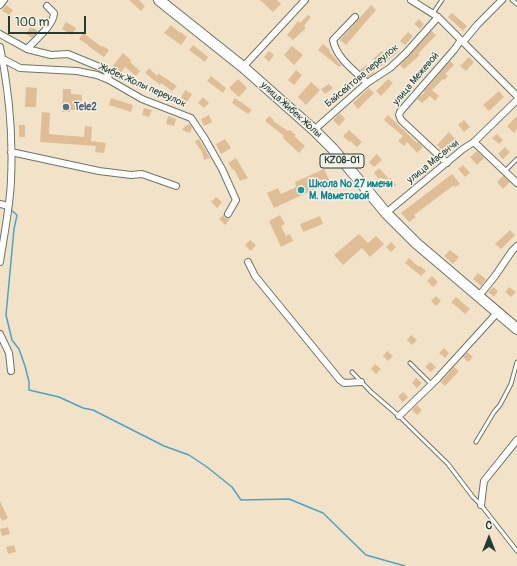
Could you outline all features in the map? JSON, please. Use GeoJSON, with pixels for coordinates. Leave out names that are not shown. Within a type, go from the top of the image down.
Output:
{"type":"FeatureCollection","features":[{"type":"Feature","properties":{"kind":"main road","name":"улица Жибек Жолы"},"geometry":{"type":"LineString","coordinates":[[159,0],[243,67],[314,130],[386,213],[416,243],[517,329]]}},
{"type":"Feature","properties":{"kind":"street"},"geometry":{"type":"LineString","coordinates":[[0,5],[4,0]]}},
{"type":"Feature","properties":{"kind":"street"},"geometry":{"type":"LineString","coordinates":[[243,67],[305,0]]}},
{"type":"Feature","properties":{"kind":"street"},"geometry":{"type":"LineString","coordinates":[[411,0],[435,15],[517,96]]}},
{"type":"Feature","properties":{"kind":"street"},"geometry":{"type":"LineString","coordinates":[[462,41],[502,0]]}},
{"type":"Feature","properties":{"kind":"street"},"geometry":{"type":"LineString","coordinates":[[27,50],[54,18],[54,13],[47,6]]}},
{"type":"Feature","properties":{"kind":"street","name":"Байсейтова переулок"},"geometry":{"type":"LineString","coordinates":[[314,130],[367,83],[390,68],[406,53],[435,15]]}},
{"type":"Feature","properties":{"kind":"street"},"geometry":{"type":"LineString","coordinates":[[355,17],[333,40],[334,48],[367,83]]}},
{"type":"Feature","properties":{"kind":"street"},"geometry":{"type":"LineString","coordinates":[[0,34],[27,50],[51,55],[68,54],[102,68],[107,72],[109,80]]}},
{"type":"Feature","properties":{"kind":"street","name":"улица Межевой"},"geometry":{"type":"LineString","coordinates":[[447,163],[401,120],[399,115],[462,41]]}},
{"type":"Feature","properties":{"kind":"street"},"geometry":{"type":"LineString","coordinates":[[0,47],[8,87],[11,152],[11,181],[0,262]]}},
{"type":"Feature","properties":{"kind":"street","name":"Жибек Жолы переулок"},"geometry":{"type":"LineString","coordinates":[[3,59],[20,68],[77,71],[97,75],[109,80],[142,99],[191,118],[222,169],[236,200],[228,214]]}},
{"type":"Feature","properties":{"kind":"street","name":"улица Масанчи"},"geometry":{"type":"LineString","coordinates":[[386,213],[463,149],[474,142],[517,100]]}},
{"type":"Feature","properties":{"kind":"street","name":"улица Масанчи"},"geometry":{"type":"LineString","coordinates":[[474,142],[517,183]]}},
{"type":"Feature","properties":{"kind":"street"},"geometry":{"type":"LineString","coordinates":[[11,152],[99,171],[142,174],[176,186]]}},
{"type":"Feature","properties":{"kind":"street"},"geometry":{"type":"LineString","coordinates":[[0,204],[8,206]]}},
{"type":"Feature","properties":{"kind":"street"},"geometry":{"type":"LineString","coordinates":[[478,297],[517,246]]}},
{"type":"Feature","properties":{"kind":"street"},"geometry":{"type":"LineString","coordinates":[[248,262],[255,276],[340,380],[344,383],[361,382]]}},
{"type":"Feature","properties":{"kind":"street"},"geometry":{"type":"LineString","coordinates":[[399,416],[432,384],[497,312]]}},
{"type":"Feature","properties":{"kind":"street"},"geometry":{"type":"LineString","coordinates":[[0,334],[9,352],[11,371]]}},
{"type":"Feature","properties":{"kind":"street"},"geometry":{"type":"LineString","coordinates":[[481,505],[484,481],[517,440]]}},
{"type":"Feature","properties":{"kind":"lane"},"geometry":{"type":"LineString","coordinates":[[435,15],[442,0]]}},
{"type":"Feature","properties":{"kind":"lane"},"geometry":{"type":"LineString","coordinates":[[512,0],[517,4]]}},
{"type":"Feature","properties":{"kind":"lane"},"geometry":{"type":"LineString","coordinates":[[505,171],[517,159]]}},
{"type":"Feature","properties":{"kind":"lane"},"geometry":{"type":"LineString","coordinates":[[476,442],[494,412],[500,405],[510,384],[517,362]]}},
{"type":"Feature","properties":{"kind":"lane"},"geometry":{"type":"LineString","coordinates":[[410,363],[432,384]]}},
{"type":"Feature","properties":{"kind":"lane"},"geometry":{"type":"LineString","coordinates":[[352,372],[444,459],[517,551]]}},
{"type":"Feature","properties":{"kind":"building"},"geometry":{"type":"Polygon","coordinates":[[[129,0],[139,0],[145,6],[141,11],[129,0]]]}},
{"type":"Feature","properties":{"kind":"building"},"geometry":{"type":"Polygon","coordinates":[[[260,0],[277,0],[281,4],[273,12],[260,0]]]}},
{"type":"Feature","properties":{"kind":"building"},"geometry":{"type":"Polygon","coordinates":[[[6,5],[13,10],[9,15],[2,11],[6,5]]]}},
{"type":"Feature","properties":{"kind":"building"},"geometry":{"type":"Polygon","coordinates":[[[371,5],[376,10],[346,45],[340,40],[371,5]]]}},
{"type":"Feature","properties":{"kind":"building"},"geometry":{"type":"Polygon","coordinates":[[[452,13],[467,26],[463,31],[448,17],[452,13]]]}},
{"type":"Feature","properties":{"kind":"building"},"geometry":{"type":"Polygon","coordinates":[[[308,15],[311,17],[304,26],[306,28],[293,40],[287,35],[298,21],[300,23],[308,15]]]}},
{"type":"Feature","properties":{"kind":"building"},"geometry":{"type":"Polygon","coordinates":[[[23,17],[32,23],[29,27],[20,21],[23,17]]]}},
{"type":"Feature","properties":{"kind":"building"},"geometry":{"type":"Polygon","coordinates":[[[419,19],[424,24],[420,29],[414,24],[419,19]]]}},
{"type":"Feature","properties":{"kind":"building"},"geometry":{"type":"Polygon","coordinates":[[[66,22],[76,28],[72,35],[62,29],[66,22]]]}},
{"type":"Feature","properties":{"kind":"building"},"geometry":{"type":"Polygon","coordinates":[[[171,25],[187,37],[181,45],[164,33],[171,25]]]}},
{"type":"Feature","properties":{"kind":"building"},"geometry":{"type":"Polygon","coordinates":[[[31,26],[38,31],[32,38],[26,34],[31,26]]]}},
{"type":"Feature","properties":{"kind":"building"},"geometry":{"type":"Polygon","coordinates":[[[431,31],[436,35],[418,54],[420,55],[404,69],[400,65],[431,31]]]}},
{"type":"Feature","properties":{"kind":"building"},"geometry":{"type":"Polygon","coordinates":[[[408,32],[413,36],[405,45],[400,41],[408,32]]]}},
{"type":"Feature","properties":{"kind":"building"},"geometry":{"type":"Polygon","coordinates":[[[83,33],[102,47],[103,46],[109,50],[104,57],[79,39],[83,33]]]}},
{"type":"Feature","properties":{"kind":"building"},"geometry":{"type":"Polygon","coordinates":[[[323,44],[330,50],[329,51],[341,65],[339,67],[318,50],[323,44]]]}},
{"type":"Feature","properties":{"kind":"building"},"geometry":{"type":"Polygon","coordinates":[[[193,45],[208,57],[205,62],[189,50],[193,45]]]}},
{"type":"Feature","properties":{"kind":"building"},"geometry":{"type":"Polygon","coordinates":[[[292,46],[303,55],[294,65],[284,55],[292,46]]]}},
{"type":"Feature","properties":{"kind":"building"},"geometry":{"type":"Polygon","coordinates":[[[393,46],[399,51],[380,67],[373,59],[382,51],[386,55],[393,46]]]}},
{"type":"Feature","properties":{"kind":"building"},"geometry":{"type":"Polygon","coordinates":[[[269,51],[274,55],[269,62],[264,57],[269,51]]]}},
{"type":"Feature","properties":{"kind":"building"},"geometry":{"type":"Polygon","coordinates":[[[123,53],[140,71],[136,76],[125,67],[120,74],[112,67],[123,53]]]}},
{"type":"Feature","properties":{"kind":"building"},"geometry":{"type":"Polygon","coordinates":[[[469,57],[474,62],[466,71],[460,66],[469,57]]]}},
{"type":"Feature","properties":{"kind":"building"},"geometry":{"type":"Polygon","coordinates":[[[450,61],[454,65],[445,74],[448,76],[432,90],[439,96],[435,101],[430,96],[422,103],[417,99],[425,92],[424,91],[450,61]]]}},
{"type":"Feature","properties":{"kind":"building"},"geometry":{"type":"Polygon","coordinates":[[[366,65],[374,73],[368,77],[360,70],[366,65]]]}},
{"type":"Feature","properties":{"kind":"building"},"geometry":{"type":"Polygon","coordinates":[[[149,68],[157,76],[158,73],[177,86],[172,91],[161,83],[160,85],[145,73],[149,68]]]}},
{"type":"Feature","properties":{"kind":"building"},"geometry":{"type":"Polygon","coordinates":[[[296,70],[302,75],[294,85],[288,80],[296,70]]]}},
{"type":"Feature","properties":{"kind":"building"},"geometry":{"type":"Polygon","coordinates":[[[211,76],[226,88],[223,93],[207,81],[211,76]]]}},
{"type":"Feature","properties":{"kind":"building"},"geometry":{"type":"Polygon","coordinates":[[[238,79],[247,88],[239,97],[229,88],[238,79]]]}},
{"type":"Feature","properties":{"kind":"building"},"geometry":{"type":"Polygon","coordinates":[[[388,79],[393,83],[381,96],[376,91],[388,79]]]}},
{"type":"Feature","properties":{"kind":"building"},"geometry":{"type":"Polygon","coordinates":[[[311,82],[320,90],[306,105],[298,97],[311,82]]]}},
{"type":"Feature","properties":{"kind":"building"},"geometry":{"type":"Polygon","coordinates":[[[329,84],[333,88],[325,94],[321,89],[329,84]]]}},
{"type":"Feature","properties":{"kind":"building"},"geometry":{"type":"Polygon","coordinates":[[[26,87],[37,88],[36,107],[25,107],[26,87]]]}},
{"type":"Feature","properties":{"kind":"building"},"geometry":{"type":"Polygon","coordinates":[[[369,88],[374,93],[358,109],[353,103],[369,88]]]}},
{"type":"Feature","properties":{"kind":"building"},"geometry":{"type":"Polygon","coordinates":[[[63,89],[71,89],[71,94],[82,95],[81,110],[62,112],[63,89]]]}},
{"type":"Feature","properties":{"kind":"building"},"geometry":{"type":"Polygon","coordinates":[[[185,90],[192,94],[187,102],[181,98],[185,90]]]}},
{"type":"Feature","properties":{"kind":"building"},"geometry":{"type":"Polygon","coordinates":[[[499,91],[504,97],[489,111],[483,105],[499,91]]]}},
{"type":"Feature","properties":{"kind":"building"},"geometry":{"type":"Polygon","coordinates":[[[203,97],[209,103],[204,108],[198,103],[203,97]]]}},
{"type":"Feature","properties":{"kind":"building"},"geometry":{"type":"Polygon","coordinates":[[[111,98],[133,105],[131,112],[109,105],[111,98]]]}},
{"type":"Feature","properties":{"kind":"building"},"geometry":{"type":"Polygon","coordinates":[[[235,98],[252,110],[248,114],[232,103],[235,98]]]}},
{"type":"Feature","properties":{"kind":"building"},"geometry":{"type":"Polygon","coordinates":[[[144,108],[152,110],[149,117],[142,115],[144,108]]]}},
{"type":"Feature","properties":{"kind":"building"},"geometry":{"type":"Polygon","coordinates":[[[42,112],[50,113],[49,134],[84,137],[85,126],[92,127],[91,141],[106,143],[104,153],[95,152],[96,146],[40,142],[42,112]]]}},
{"type":"Feature","properties":{"kind":"building"},"geometry":{"type":"Polygon","coordinates":[[[340,113],[345,119],[339,126],[333,120],[340,113]]]}},
{"type":"Feature","properties":{"kind":"building"},"geometry":{"type":"Polygon","coordinates":[[[209,115],[212,122],[204,126],[201,119],[209,115]]]}},
{"type":"Feature","properties":{"kind":"building"},"geometry":{"type":"Polygon","coordinates":[[[388,115],[423,147],[417,153],[407,142],[404,146],[398,141],[403,136],[384,120],[388,115]]]}},
{"type":"Feature","properties":{"kind":"building"},"geometry":{"type":"Polygon","coordinates":[[[168,116],[176,119],[174,126],[166,124],[168,116]]]}},
{"type":"Feature","properties":{"kind":"building"},"geometry":{"type":"Polygon","coordinates":[[[269,116],[274,120],[273,121],[296,135],[294,136],[305,146],[299,153],[283,138],[284,136],[265,121],[269,116]]]}},
{"type":"Feature","properties":{"kind":"building"},"geometry":{"type":"Polygon","coordinates":[[[517,116],[517,129],[514,133],[507,126],[517,116]]]}},
{"type":"Feature","properties":{"kind":"building"},"geometry":{"type":"Polygon","coordinates":[[[464,120],[470,127],[464,132],[458,125],[464,120]]]}},
{"type":"Feature","properties":{"kind":"building"},"geometry":{"type":"Polygon","coordinates":[[[189,124],[192,127],[190,133],[182,130],[184,127],[189,124]]]}},
{"type":"Feature","properties":{"kind":"building"},"geometry":{"type":"Polygon","coordinates":[[[19,125],[25,125],[25,137],[19,137],[19,125]]]}},
{"type":"Feature","properties":{"kind":"building"},"geometry":{"type":"Polygon","coordinates":[[[349,130],[362,142],[357,147],[343,136],[349,130]]]}},
{"type":"Feature","properties":{"kind":"building"},"geometry":{"type":"Polygon","coordinates":[[[449,132],[456,140],[443,151],[437,145],[449,132]]]}},
{"type":"Feature","properties":{"kind":"building"},"geometry":{"type":"Polygon","coordinates":[[[497,134],[503,140],[499,144],[492,138],[497,134]]]}},
{"type":"Feature","properties":{"kind":"building"},"geometry":{"type":"Polygon","coordinates":[[[199,139],[210,158],[204,160],[202,152],[195,142],[199,139]]]}},
{"type":"Feature","properties":{"kind":"building"},"geometry":{"type":"Polygon","coordinates":[[[225,139],[231,148],[221,154],[216,144],[225,139]]]}},
{"type":"Feature","properties":{"kind":"building"},"geometry":{"type":"Polygon","coordinates":[[[505,147],[510,152],[503,159],[498,154],[505,147]]]}},
{"type":"Feature","properties":{"kind":"building"},"geometry":{"type":"Polygon","coordinates":[[[477,151],[484,158],[477,165],[470,157],[477,151]]]}},
{"type":"Feature","properties":{"kind":"building"},"geometry":{"type":"Polygon","coordinates":[[[377,154],[382,160],[374,167],[369,162],[377,154]]]}},
{"type":"Feature","properties":{"kind":"building"},"geometry":{"type":"Polygon","coordinates":[[[236,158],[248,178],[240,181],[234,169],[233,170],[228,163],[236,158]]]}},
{"type":"Feature","properties":{"kind":"building"},"geometry":{"type":"Polygon","coordinates":[[[463,165],[470,173],[465,177],[458,169],[463,165]]]}},
{"type":"Feature","properties":{"kind":"building"},"geometry":{"type":"Polygon","coordinates":[[[379,168],[389,179],[391,178],[396,185],[391,189],[381,177],[379,179],[374,173],[379,168]]]}},
{"type":"Feature","properties":{"kind":"building","name":"Школа № 27 имени М. Маметовой"},"geometry":{"type":"Polygon","coordinates":[[[324,169],[330,182],[274,208],[267,193],[278,188],[281,194],[296,187],[295,182],[324,169]]]}},
{"type":"Feature","properties":{"kind":"building"},"geometry":{"type":"Polygon","coordinates":[[[452,174],[460,184],[455,187],[454,185],[414,215],[416,217],[409,222],[401,213],[452,174]]]}},
{"type":"Feature","properties":{"kind":"building"},"geometry":{"type":"Polygon","coordinates":[[[503,176],[510,182],[503,189],[497,182],[503,176]]]}},
{"type":"Feature","properties":{"kind":"building"},"geometry":{"type":"Polygon","coordinates":[[[216,197],[222,202],[217,208],[211,202],[216,197]]]}},
{"type":"Feature","properties":{"kind":"building"},"geometry":{"type":"Polygon","coordinates":[[[224,214],[225,218],[230,219],[225,225],[219,219],[224,214]]]}},
{"type":"Feature","properties":{"kind":"building"},"geometry":{"type":"Polygon","coordinates":[[[280,215],[285,224],[281,226],[286,236],[290,234],[293,241],[281,247],[269,221],[280,215]]]}},
{"type":"Feature","properties":{"kind":"building"},"geometry":{"type":"Polygon","coordinates":[[[320,216],[323,224],[303,232],[300,224],[320,216]]]}},
{"type":"Feature","properties":{"kind":"building"},"geometry":{"type":"Polygon","coordinates":[[[510,230],[515,235],[501,249],[495,244],[510,230]]]}},
{"type":"Feature","properties":{"kind":"building"},"geometry":{"type":"Polygon","coordinates":[[[359,234],[368,243],[376,236],[384,244],[370,257],[362,248],[343,265],[334,255],[359,234]]]}},
{"type":"Feature","properties":{"kind":"building"},"geometry":{"type":"Polygon","coordinates":[[[250,240],[256,245],[251,251],[245,245],[250,240]]]}},
{"type":"Feature","properties":{"kind":"building"},"geometry":{"type":"Polygon","coordinates":[[[391,242],[396,247],[391,252],[386,247],[391,242]]]}},
{"type":"Feature","properties":{"kind":"building"},"geometry":{"type":"Polygon","coordinates":[[[450,250],[459,257],[453,264],[444,256],[450,250]]]}},
{"type":"Feature","properties":{"kind":"building"},"geometry":{"type":"Polygon","coordinates":[[[409,258],[426,271],[421,276],[405,263],[409,258]]]}},
{"type":"Feature","properties":{"kind":"building"},"geometry":{"type":"Polygon","coordinates":[[[478,273],[486,279],[481,286],[473,279],[478,273]]]}},
{"type":"Feature","properties":{"kind":"building"},"geometry":{"type":"Polygon","coordinates":[[[432,276],[438,282],[433,287],[427,281],[432,276]]]}},
{"type":"Feature","properties":{"kind":"building"},"geometry":{"type":"Polygon","coordinates":[[[493,287],[498,291],[494,297],[488,292],[493,287]]]}},
{"type":"Feature","properties":{"kind":"building"},"geometry":{"type":"Polygon","coordinates":[[[509,287],[516,292],[511,297],[505,292],[509,287]]]}},
{"type":"Feature","properties":{"kind":"building"},"geometry":{"type":"Polygon","coordinates":[[[436,296],[441,301],[436,306],[431,301],[436,296]]]}},
{"type":"Feature","properties":{"kind":"building"},"geometry":{"type":"Polygon","coordinates":[[[456,297],[470,309],[465,314],[451,302],[456,297]]]}},
{"type":"Feature","properties":{"kind":"building"},"geometry":{"type":"Polygon","coordinates":[[[411,335],[417,340],[412,345],[407,340],[411,335]]]}},
{"type":"Feature","properties":{"kind":"building"},"geometry":{"type":"Polygon","coordinates":[[[444,348],[449,353],[445,358],[439,353],[444,348]]]}},
{"type":"Feature","properties":{"kind":"building"},"geometry":{"type":"Polygon","coordinates":[[[387,351],[393,356],[388,361],[383,356],[387,351]]]}},
{"type":"Feature","properties":{"kind":"building"},"geometry":{"type":"Polygon","coordinates":[[[467,352],[473,357],[468,362],[463,357],[467,352]]]}},
{"type":"Feature","properties":{"kind":"building"},"geometry":{"type":"Polygon","coordinates":[[[430,362],[436,367],[431,372],[425,367],[430,362]]]}},
{"type":"Feature","properties":{"kind":"building"},"geometry":{"type":"Polygon","coordinates":[[[375,364],[381,369],[376,374],[371,369],[375,364]]]}},
{"type":"Feature","properties":{"kind":"building"},"geometry":{"type":"Polygon","coordinates":[[[454,367],[459,371],[445,386],[441,382],[454,367]]]}},
{"type":"Feature","properties":{"kind":"building"},"geometry":{"type":"Polygon","coordinates":[[[416,378],[422,383],[417,388],[412,383],[416,378]]]}},
{"type":"Feature","properties":{"kind":"building"},"geometry":{"type":"Polygon","coordinates":[[[403,392],[408,397],[403,402],[398,397],[403,392]]]}},
{"type":"Feature","properties":{"kind":"building"},"geometry":{"type":"Polygon","coordinates":[[[417,405],[422,410],[417,415],[412,410],[417,405]]]}},
{"type":"Feature","properties":{"kind":"building"},"geometry":{"type":"Polygon","coordinates":[[[0,501],[8,518],[2,521],[0,516],[0,501]]]}},
{"type":"Feature","properties":{"kind":"building"},"geometry":{"type":"Polygon","coordinates":[[[8,527],[10,534],[2,536],[0,529],[8,527]]]}},
{"type":"Feature","properties":{"kind":"building"},"geometry":{"type":"Polygon","coordinates":[[[14,545],[16,552],[8,554],[6,547],[14,545]]]}},
{"type":"Feature","properties":{"kind":"waterway"},"geometry":{"type":"LineString","coordinates":[[10,209],[17,215],[14,229],[6,315],[12,340],[19,349],[25,366],[29,382],[29,390],[59,397],[83,408],[93,410],[164,446],[189,455],[232,487],[241,500],[289,499],[323,513],[366,555],[405,566]]}},
{"type":"Feature","properties":{"kind":"place","name":"Tele2"},"geometry":{"type":"Point","coordinates":[66,107]}},
{"type":"Feature","properties":{"kind":"place","name":"Школа № 27 имени М. Маметовой"},"geometry":{"type":"Point","coordinates":[301,190]}}]}
